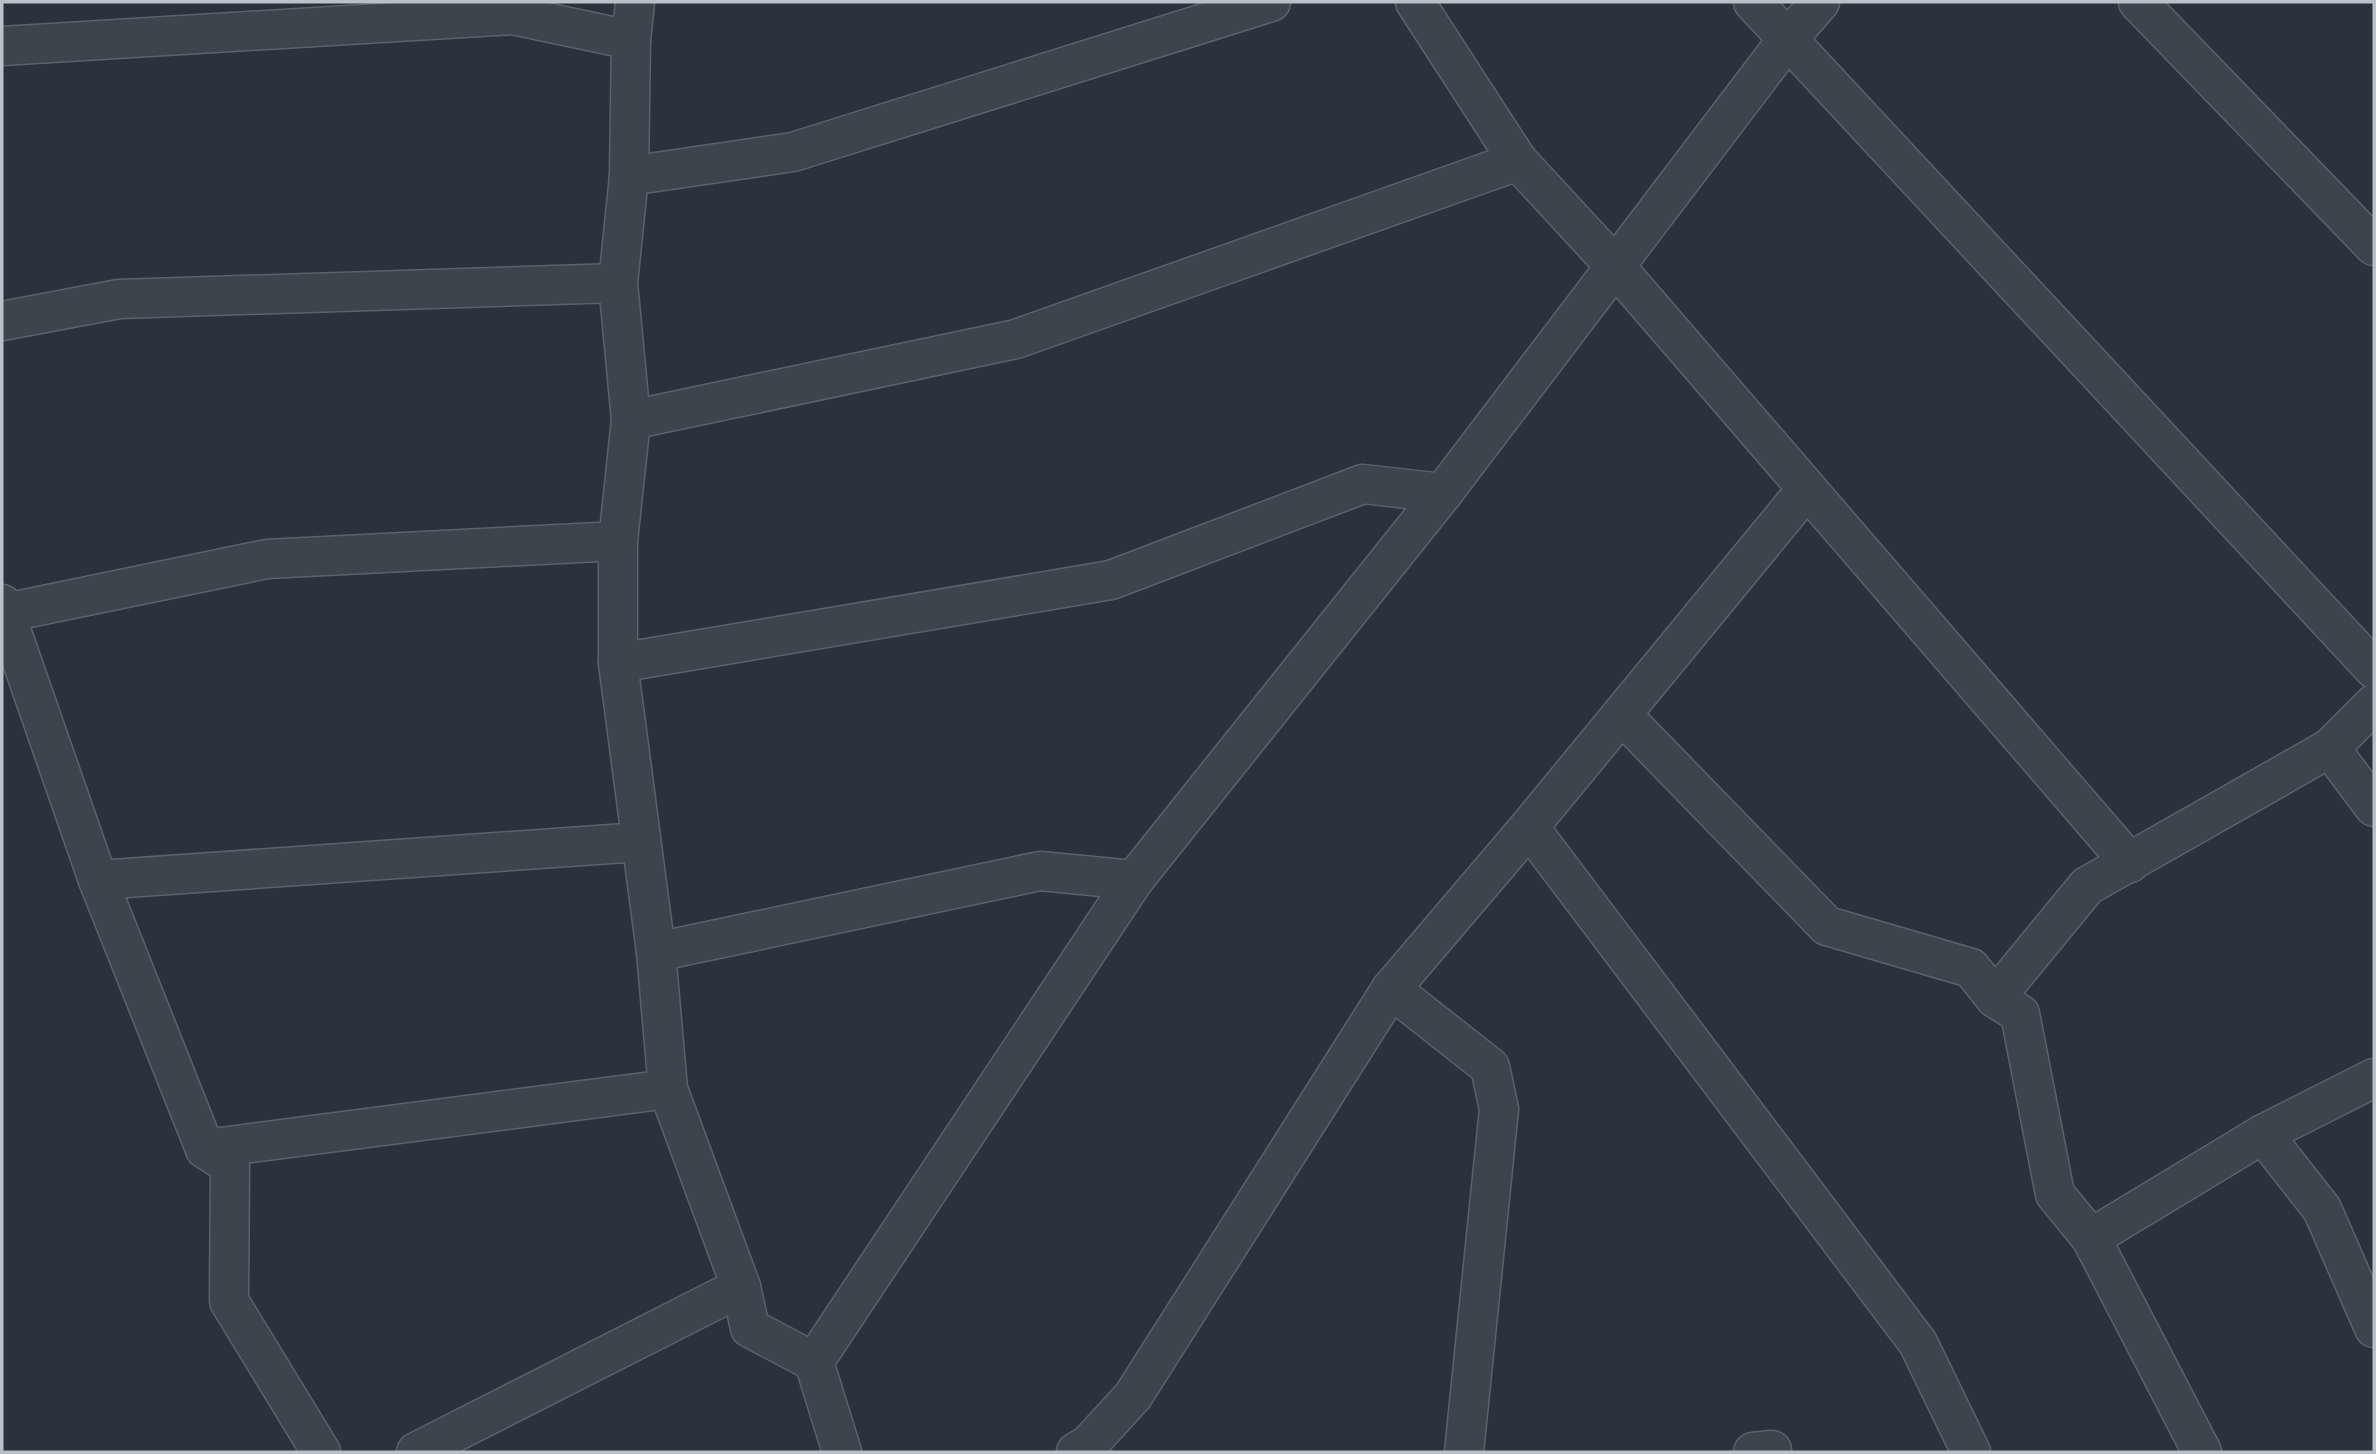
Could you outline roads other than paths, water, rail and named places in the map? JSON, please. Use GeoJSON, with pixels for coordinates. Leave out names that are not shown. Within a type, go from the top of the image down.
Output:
{"type":"FeatureCollection","features":[{"type":"Feature","properties":{"kind":"street"},"geometry":{"type":"LineString","coordinates":[[635,2],[631,40],[629,176],[618,283],[631,420],[618,541],[618,663],[656,952],[668,1089],[741,1287],[750,1328],[814,1362],[842,1452]]}},
{"type":"Feature","properties":{"kind":"street"},"geometry":{"type":"LineString","coordinates":[[629,176],[793,152],[1271,2]]}},
{"type":"Feature","properties":{"kind":"street"},"geometry":{"type":"LineString","coordinates":[[1415,2],[1518,161],[1615,266],[2130,863]]}},
{"type":"Feature","properties":{"kind":"street"},"geometry":{"type":"LineString","coordinates":[[1753,2],[2374,669]]}},
{"type":"Feature","properties":{"kind":"street"},"geometry":{"type":"LineString","coordinates":[[814,1362],[1134,880],[1443,492],[1787,40],[1819,2]]}},
{"type":"Feature","properties":{"kind":"street"},"geometry":{"type":"LineString","coordinates":[[2138,2],[2374,246]]}},
{"type":"Feature","properties":{"kind":"street"},"geometry":{"type":"LineString","coordinates":[[2,46],[512,15],[631,40]]}},
{"type":"Feature","properties":{"kind":"street"},"geometry":{"type":"LineString","coordinates":[[631,420],[1016,339],[1518,161]]}},
{"type":"Feature","properties":{"kind":"street"},"geometry":{"type":"LineString","coordinates":[[2,321],[119,299],[618,283]]}},
{"type":"Feature","properties":{"kind":"street"},"geometry":{"type":"LineString","coordinates":[[618,663],[1111,580],[1363,484],[1443,492]]}},
{"type":"Feature","properties":{"kind":"street"},"geometry":{"type":"LineString","coordinates":[[1076,1452],[1087,1445],[1133,1396],[1391,989],[1529,827],[1806,490]]}},
{"type":"Feature","properties":{"kind":"street"},"geometry":{"type":"LineString","coordinates":[[321,1452],[229,1301],[230,1166],[205,1149],[98,880],[4,609],[267,559],[618,541]]}},
{"type":"Feature","properties":{"kind":"street"},"geometry":{"type":"LineString","coordinates":[[1995,998],[2087,886],[2330,748],[2374,704]]}},
{"type":"Feature","properties":{"kind":"street"},"geometry":{"type":"LineString","coordinates":[[1622,715],[1827,926],[1971,968],[1995,998],[2020,1014],[2055,1194],[2091,1238],[2202,1452]]}},
{"type":"Feature","properties":{"kind":"street"},"geometry":{"type":"LineString","coordinates":[[2330,748],[2374,807]]}},
{"type":"Feature","properties":{"kind":"street"},"geometry":{"type":"LineString","coordinates":[[1529,827],[1918,1343],[1970,1452]]}},
{"type":"Feature","properties":{"kind":"street"},"geometry":{"type":"LineString","coordinates":[[98,880],[640,842]]}},
{"type":"Feature","properties":{"kind":"street"},"geometry":{"type":"LineString","coordinates":[[656,952],[1040,871],[1134,880]]}},
{"type":"Feature","properties":{"kind":"street"},"geometry":{"type":"LineString","coordinates":[[1391,989],[1490,1067],[1499,1109],[1464,1452]]}},
{"type":"Feature","properties":{"kind":"street"},"geometry":{"type":"LineString","coordinates":[[2091,1238],[2263,1134],[2374,1078]]}},
{"type":"Feature","properties":{"kind":"street"},"geometry":{"type":"LineString","coordinates":[[205,1149],[668,1089]]}},
{"type":"Feature","properties":{"kind":"street"},"geometry":{"type":"LineString","coordinates":[[2263,1134],[2322,1209],[2374,1328]]}},
{"type":"Feature","properties":{"kind":"street"},"geometry":{"type":"LineString","coordinates":[[416,1452],[741,1287]]}}]}
